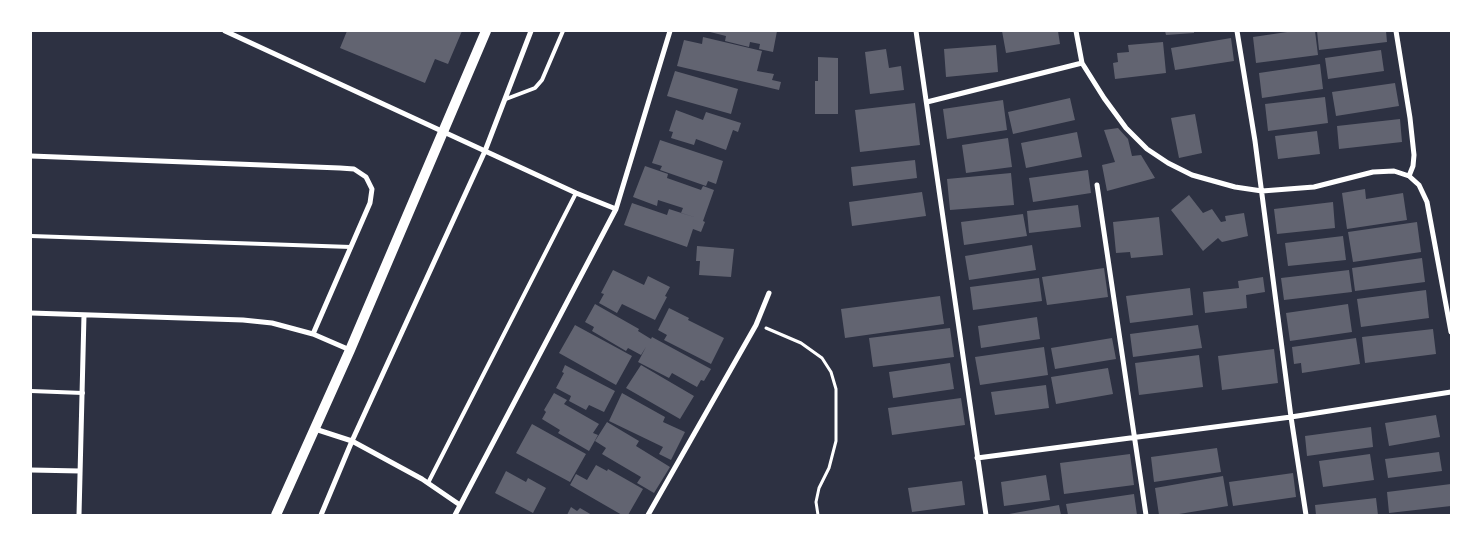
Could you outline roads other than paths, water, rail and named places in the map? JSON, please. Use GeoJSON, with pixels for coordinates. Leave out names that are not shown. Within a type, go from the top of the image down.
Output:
{"type":"FeatureCollection","features":[{"type":"Feature","properties":{"kind":"main road"},"geometry":{"type":"LineString","coordinates":[[276,515],[350,350],[486,31]]}},
{"type":"Feature","properties":{"kind":"street"},"geometry":{"type":"LineString","coordinates":[[224,31],[576,194],[616,210]]}},
{"type":"Feature","properties":{"kind":"street"},"geometry":{"type":"LineString","coordinates":[[321,515],[352,441],[486,151],[531,31]]}},
{"type":"Feature","properties":{"kind":"street"},"geometry":{"type":"LineString","coordinates":[[455,515],[616,210],[670,31]]}},
{"type":"Feature","properties":{"kind":"street"},"geometry":{"type":"LineString","coordinates":[[916,31],[986,515]]}},
{"type":"Feature","properties":{"kind":"street"},"geometry":{"type":"LineString","coordinates":[[1076,31],[1082,63],[1126,128],[1147,149],[1168,163],[1192,175],[1235,187],[1262,191],[1314,186],[1373,172],[1394,171],[1410,176],[1419,185],[1427,202],[1451,332]]}},
{"type":"Feature","properties":{"kind":"street"},"geometry":{"type":"LineString","coordinates":[[1237,31],[1262,191],[1291,417],[1306,515]]}},
{"type":"Feature","properties":{"kind":"street"},"geometry":{"type":"LineString","coordinates":[[1396,31],[1414,155],[1410,176]]}},
{"type":"Feature","properties":{"kind":"street"},"geometry":{"type":"LineString","coordinates":[[927,102],[1082,63]]}},
{"type":"Feature","properties":{"kind":"street"},"geometry":{"type":"LineString","coordinates":[[31,156],[354,169],[366,177],[372,189],[370,203],[313,334]]}},
{"type":"Feature","properties":{"kind":"street"},"geometry":{"type":"LineString","coordinates":[[1097,185],[1146,515]]}},
{"type":"Feature","properties":{"kind":"street"},"geometry":{"type":"LineString","coordinates":[[648,515],[756,324],[769,293]]}},
{"type":"Feature","properties":{"kind":"street"},"geometry":{"type":"LineString","coordinates":[[31,313],[243,320],[272,323],[313,334],[350,350]]}},
{"type":"Feature","properties":{"kind":"street"},"geometry":{"type":"LineString","coordinates":[[79,515],[84,315]]}},
{"type":"Feature","properties":{"kind":"street"},"geometry":{"type":"LineString","coordinates":[[977,458],[1291,417],[1451,392]]}},
{"type":"Feature","properties":{"kind":"street"},"geometry":{"type":"LineString","coordinates":[[315,429],[352,441],[428,483],[460,505]]}},
{"type":"Feature","properties":{"kind":"street"},"geometry":{"type":"LineString","coordinates":[[31,470],[80,471]]}},
{"type":"Feature","properties":{"kind":"lane"},"geometry":{"type":"LineString","coordinates":[[506,99],[535,88],[542,80],[563,31]]}},
{"type":"Feature","properties":{"kind":"lane"},"geometry":{"type":"LineString","coordinates":[[428,483],[576,194]]}},
{"type":"Feature","properties":{"kind":"lane"},"geometry":{"type":"LineString","coordinates":[[31,236],[351,247]]}},
{"type":"Feature","properties":{"kind":"lane"},"geometry":{"type":"LineString","coordinates":[[31,391],[83,393]]}}]}
